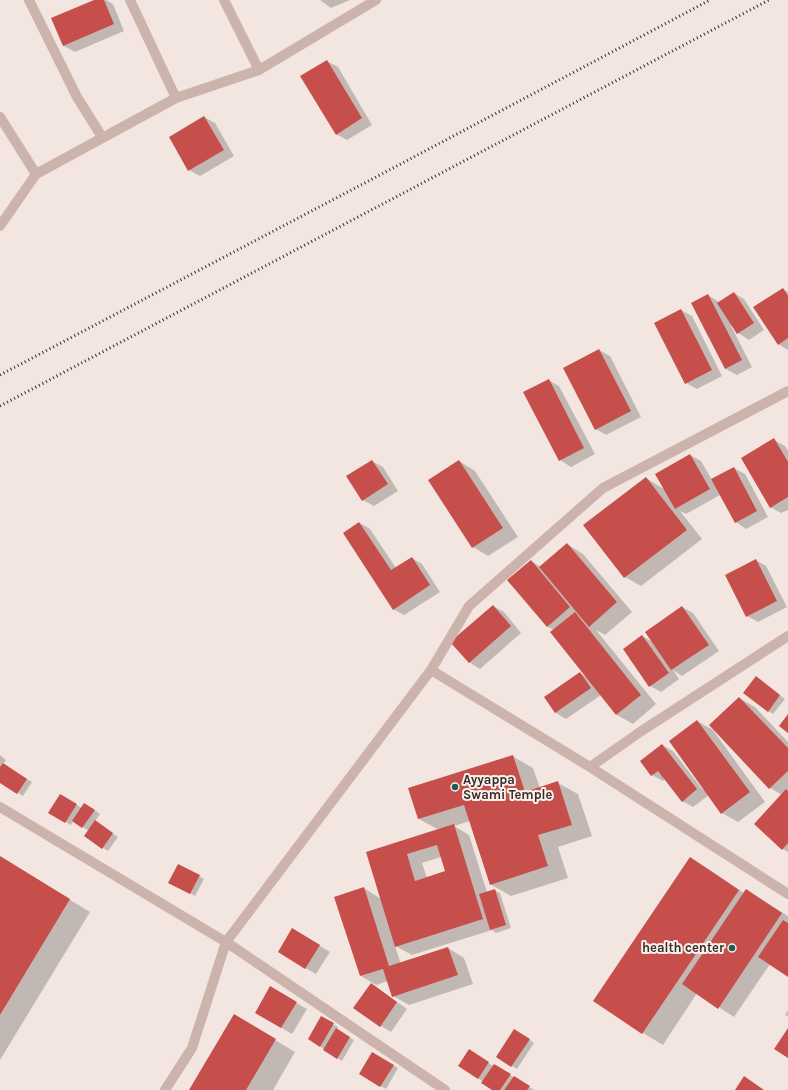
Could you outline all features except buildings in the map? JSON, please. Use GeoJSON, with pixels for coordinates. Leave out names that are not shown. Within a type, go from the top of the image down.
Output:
{"type":"FeatureCollection","features":[{"type":"Feature","properties":{"kind":"street"},"geometry":{"type":"LineString","coordinates":[[29,0],[77,98],[102,137]]}},
{"type":"Feature","properties":{"kind":"street"},"geometry":{"type":"LineString","coordinates":[[130,0],[176,98]]}},
{"type":"Feature","properties":{"kind":"street"},"geometry":{"type":"LineString","coordinates":[[224,0],[259,70]]}},
{"type":"Feature","properties":{"kind":"street"},"geometry":{"type":"LineString","coordinates":[[0,226],[36,174],[176,98],[259,70],[376,0]]}},
{"type":"Feature","properties":{"kind":"street"},"geometry":{"type":"LineString","coordinates":[[0,117],[36,174]]}},
{"type":"Feature","properties":{"kind":"street"},"geometry":{"type":"LineString","coordinates":[[165,1090],[192,1048],[226,942],[431,670],[469,606],[602,488],[788,391]]}},
{"type":"Feature","properties":{"kind":"street"},"geometry":{"type":"LineString","coordinates":[[590,767],[640,732],[788,636]]}},
{"type":"Feature","properties":{"kind":"street"},"geometry":{"type":"LineString","coordinates":[[431,670],[590,767],[788,894]]}},
{"type":"Feature","properties":{"kind":"street"},"geometry":{"type":"LineString","coordinates":[[0,807],[226,942],[445,1090]]}},
{"type":"Feature","properties":{"kind":"railway"},"geometry":{"type":"LineString","coordinates":[[0,375],[710,0]]}},
{"type":"Feature","properties":{"kind":"railway"},"geometry":{"type":"LineString","coordinates":[[0,406],[769,0]]}},
{"type":"Feature","properties":{"kind":"place","name":"Ayyappa Swami Temple"},"geometry":{"type":"Point","coordinates":[455,787]}},
{"type":"Feature","properties":{"kind":"place","name":"health center"},"geometry":{"type":"Point","coordinates":[732,948]}}]}
